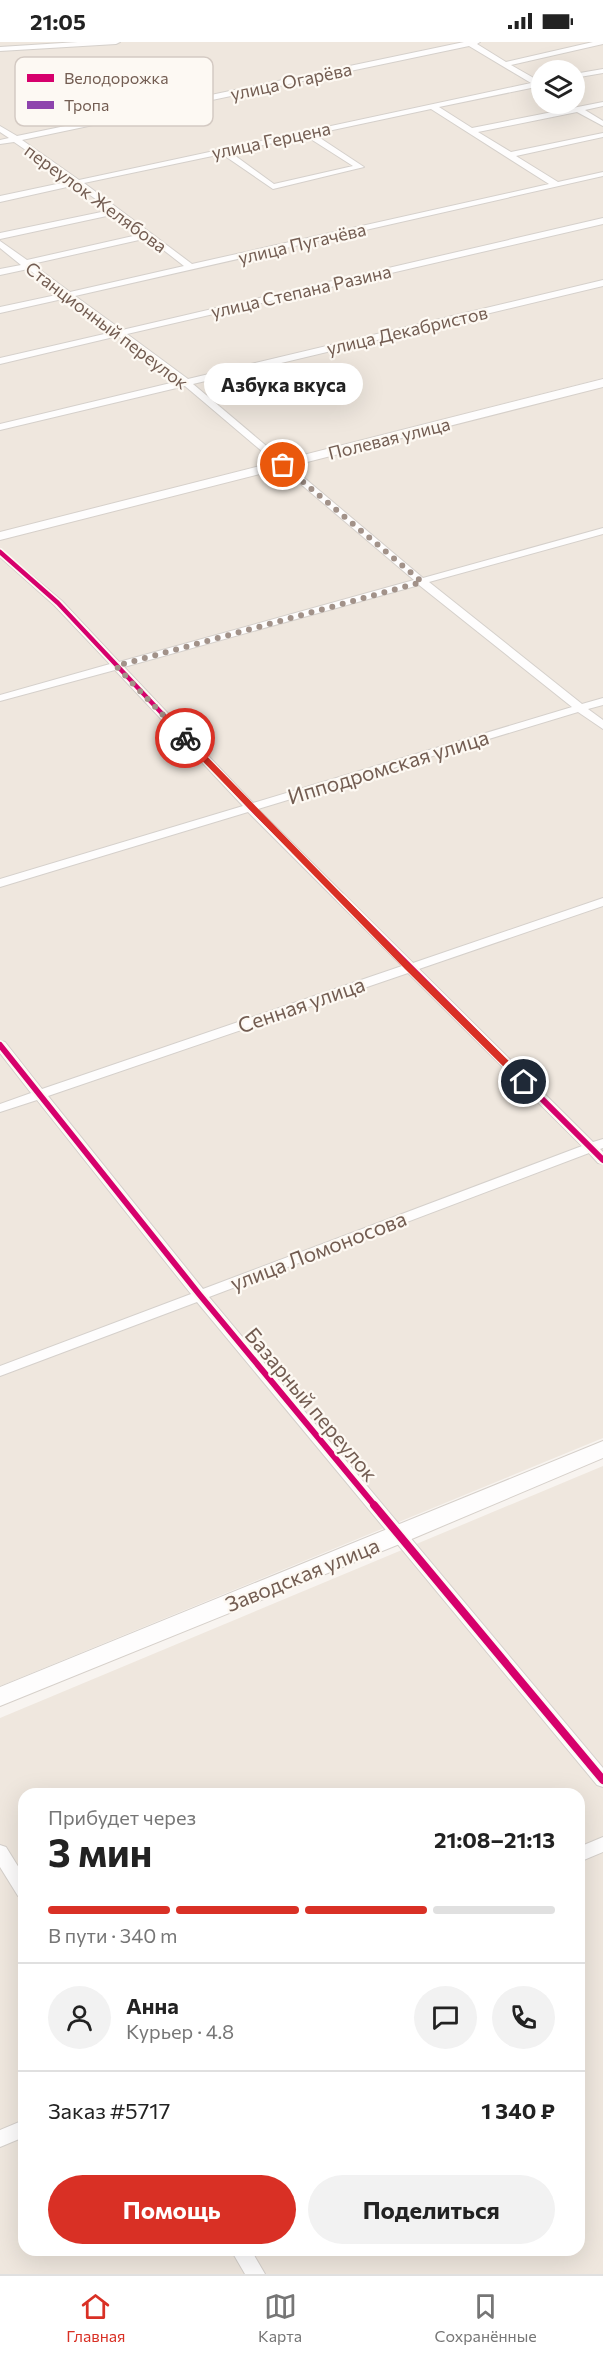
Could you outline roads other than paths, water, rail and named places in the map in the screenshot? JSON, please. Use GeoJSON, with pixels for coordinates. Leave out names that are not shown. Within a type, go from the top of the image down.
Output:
{"type":"FeatureCollection","features":[{"type":"Feature","properties":{"kind":"street"},"geometry":{"type":"LineString","coordinates":[[0,49],[116,42]]}},
{"type":"Feature","properties":{"kind":"street"},"geometry":{"type":"LineString","coordinates":[[471,42],[531,80]]}},
{"type":"Feature","properties":{"kind":"street","name":"улица Огарёва"},"geometry":{"type":"LineString","coordinates":[[213,97],[471,42]]}},
{"type":"Feature","properties":{"kind":"street"},"geometry":{"type":"LineString","coordinates":[[505,64],[603,42]]}},
{"type":"Feature","properties":{"kind":"street"},"geometry":{"type":"LineString","coordinates":[[585,74],[603,70]]}},
{"type":"Feature","properties":{"kind":"street","name":"улица Герцена"},"geometry":{"type":"LineString","coordinates":[[0,198],[531,87]]}},
{"type":"Feature","properties":{"kind":"street"},"geometry":{"type":"LineString","coordinates":[[585,108],[603,104]]}},
{"type":"Feature","properties":{"kind":"street"},"geometry":{"type":"LineString","coordinates":[[431,106],[557,184]]}},
{"type":"Feature","properties":{"kind":"street"},"geometry":{"type":"LineString","coordinates":[[585,113],[603,124]]}},
{"type":"Feature","properties":{"kind":"street"},"geometry":{"type":"LineString","coordinates":[[471,131],[554,114]]}},
{"type":"Feature","properties":{"kind":"street","name":"улица Огарёва"},"geometry":{"type":"LineString","coordinates":[[0,142],[77,126]]}},
{"type":"Feature","properties":{"kind":"street","name":"переулок Желябова"},"geometry":{"type":"LineString","coordinates":[[0,128],[118,211],[192,268]]}},
{"type":"Feature","properties":{"kind":"street"},"geometry":{"type":"LineString","coordinates":[[222,150],[273,187],[360,167],[307,133]]}},
{"type":"Feature","properties":{"kind":"street"},"geometry":{"type":"LineString","coordinates":[[510,155],[603,135]]}},
{"type":"Feature","properties":{"kind":"street","name":"улица Пугачёва"},"geometry":{"type":"LineString","coordinates":[[0,310],[603,174]]}},
{"type":"Feature","properties":{"kind":"street"},"geometry":{"type":"LineString","coordinates":[[0,236],[118,211]]}},
{"type":"Feature","properties":{"kind":"street","name":"улица Степана Разина"},"geometry":{"type":"LineString","coordinates":[[0,361],[603,221]]}},
{"type":"Feature","properties":{"kind":"street"},"geometry":{"type":"LineString","coordinates":[[0,272],[149,235]]}},
{"type":"Feature","properties":{"kind":"street","name":"Станционный переулок"},"geometry":{"type":"LineString","coordinates":[[0,244],[187,383],[422,582],[603,726]]}},
{"type":"Feature","properties":{"kind":"street","name":"улица Декабристов"},"geometry":{"type":"LineString","coordinates":[[0,427],[603,283]]}},
{"type":"Feature","properties":{"kind":"street","name":"Полевая улица"},"geometry":{"type":"LineString","coordinates":[[0,536],[603,383]]}},
{"type":"Feature","properties":{"kind":"street"},"geometry":{"type":"LineString","coordinates":[[0,698],[603,531]]}},
{"type":"Feature","properties":{"kind":"street"},"geometry":{"type":"LineString","coordinates":[[0,552],[58,603],[251,808],[408,967],[597,1145],[603,1160]]}},
{"type":"Feature","properties":{"kind":"street","name":"Ипподромская улица"},"geometry":{"type":"LineString","coordinates":[[0,883],[603,701]]}},
{"type":"Feature","properties":{"kind":"street","name":"Сенная улица"},"geometry":{"type":"LineString","coordinates":[[0,1108],[603,902]]}},
{"type":"Feature","properties":{"kind":"street","name":"Базарный переулок"},"geometry":{"type":"LineString","coordinates":[[0,1045],[199,1294],[603,1780]]}},
{"type":"Feature","properties":{"kind":"street","name":"улица Ломоносова"},"geometry":{"type":"LineString","coordinates":[[0,1371],[597,1145]]}},
{"type":"Feature","properties":{"kind":"street","name":"Заводская улица"},"geometry":{"type":"LineString","coordinates":[[0,1696],[399,1535],[603,1449]]}},
{"type":"Feature","properties":{"kind":"street"},"geometry":{"type":"LineString","coordinates":[[585,1853],[603,1844]]}},
{"type":"Feature","properties":{"kind":"street"},"geometry":{"type":"LineString","coordinates":[[0,1852],[18,1881]]}},
{"type":"Feature","properties":{"kind":"street"},"geometry":{"type":"LineString","coordinates":[[0,2139],[18,2131]]}},
{"type":"Feature","properties":{"kind":"street"},"geometry":{"type":"LineString","coordinates":[[244,2256],[255,2274]]}},
{"type":"Feature","properties":{"kind":"place","name":"Азбука вкуса"},"geometry":{"type":"Point","coordinates":[283,465]}}]}
